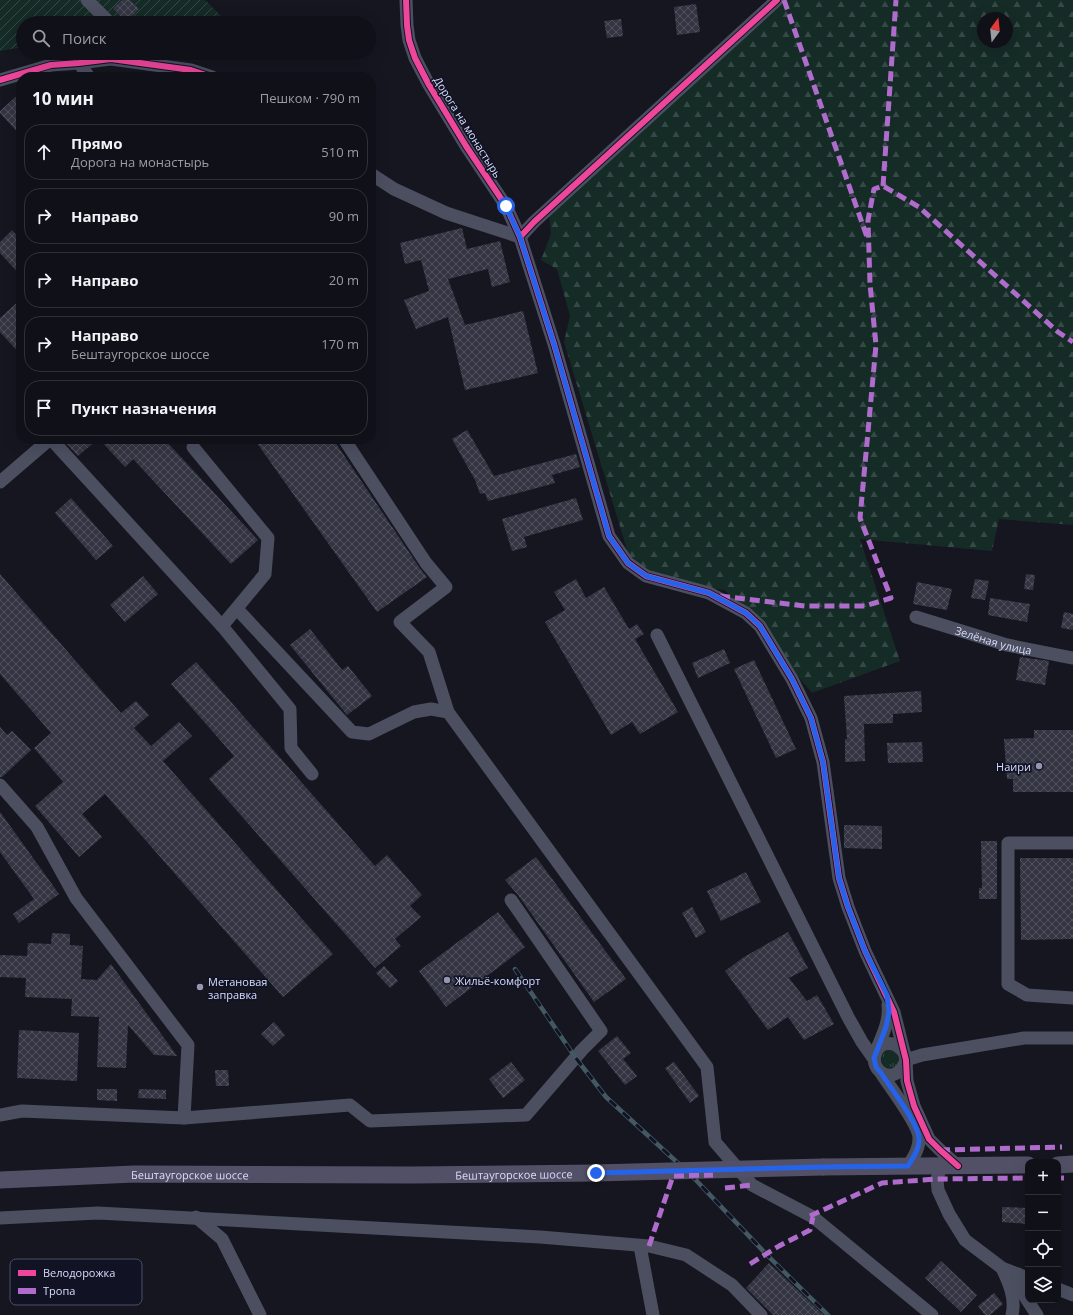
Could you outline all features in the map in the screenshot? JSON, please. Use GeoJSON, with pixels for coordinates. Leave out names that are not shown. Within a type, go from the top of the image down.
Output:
{"type":"FeatureCollection","features":[{"type":"Feature","properties":{"kind":"main road"},"geometry":{"type":"LineString","coordinates":[[1061,1165],[1073,1164]]}},
{"type":"Feature","properties":{"kind":"main road","name":"Бештаугорское шоссе"},"geometry":{"type":"LineString","coordinates":[[0,1180],[134,1174],[413,1175],[596,1173],[823,1167],[1025,1165]]}},
{"type":"Feature","properties":{"kind":"street"},"geometry":{"type":"LineString","coordinates":[[87,0],[103,16]]}},
{"type":"Feature","properties":{"kind":"street","name":"Дорога на монастырь"},"geometry":{"type":"LineString","coordinates":[[406,0],[409,40],[415,58],[429,85],[466,146],[506,206],[520,237],[554,344],[609,536],[628,563],[646,576],[709,593],[746,613],[760,626],[792,679],[811,718],[823,762],[839,878],[848,907],[865,951],[894,1012],[905,1056],[907,1081],[912,1100],[929,1139],[958,1166]]}},
{"type":"Feature","properties":{"kind":"street"},"geometry":{"type":"LineString","coordinates":[[376,177],[394,189],[446,213],[520,237],[534,222],[777,0]]}},
{"type":"Feature","properties":{"kind":"street"},"geometry":{"type":"LineString","coordinates":[[27,72],[51,65],[103,60]]}},
{"type":"Feature","properties":{"kind":"street"},"geometry":{"type":"LineString","coordinates":[[118,60],[197,72]]}},
{"type":"Feature","properties":{"kind":"street"},"geometry":{"type":"LineString","coordinates":[[146,60],[151,65]]}},
{"type":"Feature","properties":{"kind":"street"},"geometry":{"type":"LineString","coordinates":[[79,63],[85,72]]}},
{"type":"Feature","properties":{"kind":"street"},"geometry":{"type":"LineString","coordinates":[[0,80],[16,75]]}},
{"type":"Feature","properties":{"kind":"street"},"geometry":{"type":"LineString","coordinates":[[0,482],[44,444]]}},
{"type":"Feature","properties":{"kind":"street"},"geometry":{"type":"LineString","coordinates":[[55,444],[222,626],[290,709],[291,748],[312,774]]}},
{"type":"Feature","properties":{"kind":"street"},"geometry":{"type":"LineString","coordinates":[[347,444],[426,563],[446,587],[400,622],[429,652],[448,712],[708,1067],[715,1142],[752,1185],[813,1217],[932,1315]]}},
{"type":"Feature","properties":{"kind":"street"},"geometry":{"type":"LineString","coordinates":[[193,447],[268,538],[265,574],[222,626]]}},
{"type":"Feature","properties":{"kind":"street"},"geometry":{"type":"LineString","coordinates":[[237,609],[352,732],[369,734],[414,712],[431,709],[448,712]]}},
{"type":"Feature","properties":{"kind":"street","name":"Зелёная улица"},"geometry":{"type":"LineString","coordinates":[[916,617],[1007,645],[1073,658]]}},
{"type":"Feature","properties":{"kind":"street"},"geometry":{"type":"LineString","coordinates":[[657,635],[848,1017],[862,1042],[875,1055]]}},
{"type":"Feature","properties":{"kind":"street"},"geometry":{"type":"LineString","coordinates":[[0,785],[37,827],[76,898],[188,1045],[184,1118]]}},
{"type":"Feature","properties":{"kind":"street"},"geometry":{"type":"LineString","coordinates":[[1073,843],[1008,843],[1008,984],[1028,995],[1073,998]]}},
{"type":"Feature","properties":{"kind":"street"},"geometry":{"type":"LineString","coordinates":[[0,1114],[22,1111],[184,1118],[350,1105],[370,1121],[526,1115],[582,1050],[601,1031],[511,900]]}},
{"type":"Feature","properties":{"kind":"street"},"geometry":{"type":"LineString","coordinates":[[887,995],[889,1012],[886,1027],[875,1055],[876,1067],[916,1125],[920,1138],[917,1150],[908,1166]]}},
{"type":"Feature","properties":{"kind":"street"},"geometry":{"type":"LineString","coordinates":[[905,1056],[922,1055],[1024,1038],[1073,1038]]}},
{"type":"Feature","properties":{"kind":"street"},"geometry":{"type":"LineString","coordinates":[[875,1055],[882,1045],[890,1043],[898,1046],[905,1056],[904,1068],[897,1074],[889,1075],[881,1073]]}},
{"type":"Feature","properties":{"kind":"street"},"geometry":{"type":"LineString","coordinates":[[941,1166],[937,1179],[938,1190],[948,1214],[965,1240],[1002,1268],[1023,1276],[1024,1295],[1037,1315]]}},
{"type":"Feature","properties":{"kind":"street"},"geometry":{"type":"LineString","coordinates":[[0,1218],[98,1212],[532,1236],[640,1246],[686,1255],[732,1285],[761,1315]]}},
{"type":"Feature","properties":{"kind":"street"},"geometry":{"type":"LineString","coordinates":[[196,1217],[222,1239],[260,1315]]}},
{"type":"Feature","properties":{"kind":"street"},"geometry":{"type":"LineString","coordinates":[[640,1246],[653,1315]]}},
{"type":"Feature","properties":{"kind":"street"},"geometry":{"type":"LineString","coordinates":[[1002,1268],[1013,1298],[1014,1308],[1012,1315]]}},
{"type":"Feature","properties":{"kind":"street"},"geometry":{"type":"LineString","coordinates":[[1061,1290],[1073,1295]]}},
{"type":"Feature","properties":{"kind":"green space"},"geometry":{"type":"Polygon","coordinates":[[[0,0],[205,0],[221,16],[16,16],[16,48],[0,51],[0,0]]]}},
{"type":"Feature","properties":{"kind":"green space"},"geometry":{"type":"Polygon","coordinates":[[[780,0],[1073,0],[1073,525],[999,519],[992,551],[860,539],[900,661],[812,693],[725,590],[635,576],[564,342],[570,316],[557,269],[541,260],[551,234],[549,214],[780,0]]]}},
{"type":"Feature","properties":{"kind":"green space"},"geometry":{"type":"Polygon","coordinates":[[[890,1050],[894,1051],[898,1055],[898,1063],[894,1067],[890,1068],[886,1067],[882,1063],[881,1059],[882,1055],[886,1051],[890,1050]]]}},
{"type":"Feature","properties":{"kind":"building"},"geometry":{"type":"Polygon","coordinates":[[[122,0],[130,0],[139,9],[132,16],[120,16],[113,8],[122,0]]]}},
{"type":"Feature","properties":{"kind":"building"},"geometry":{"type":"Polygon","coordinates":[[[696,4],[700,32],[677,35],[674,7],[696,4]]]}},
{"type":"Feature","properties":{"kind":"building"},"geometry":{"type":"Polygon","coordinates":[[[621,19],[623,36],[607,38],[604,21],[621,19]]]}},
{"type":"Feature","properties":{"kind":"building"},"geometry":{"type":"Polygon","coordinates":[[[16,97],[16,131],[0,113],[0,111],[16,97]]]}},
{"type":"Feature","properties":{"kind":"building"},"geometry":{"type":"Polygon","coordinates":[[[462,228],[467,249],[500,241],[510,282],[492,287],[488,269],[448,279],[465,325],[523,311],[538,373],[465,390],[448,317],[416,329],[404,300],[429,291],[421,260],[405,264],[400,243],[462,228]]]}},
{"type":"Feature","properties":{"kind":"building"},"geometry":{"type":"Polygon","coordinates":[[[12,230],[16,234],[16,271],[0,253],[0,242],[12,230]]]}},
{"type":"Feature","properties":{"kind":"building"},"geometry":{"type":"Polygon","coordinates":[[[16,304],[16,350],[0,332],[0,318],[16,304]]]}},
{"type":"Feature","properties":{"kind":"building"},"geometry":{"type":"Polygon","coordinates":[[[467,430],[494,476],[576,454],[580,467],[552,475],[555,483],[488,501],[485,493],[480,494],[475,480],[452,439],[467,430]]]}},
{"type":"Feature","properties":{"kind":"building"},"geometry":{"type":"Polygon","coordinates":[[[67,444],[92,444],[78,456],[67,444]]]}},
{"type":"Feature","properties":{"kind":"building"},"geometry":{"type":"Polygon","coordinates":[[[104,444],[169,444],[258,540],[231,564],[133,459],[125,467],[104,444]]]}},
{"type":"Feature","properties":{"kind":"building"},"geometry":{"type":"Polygon","coordinates":[[[258,444],[336,444],[427,577],[377,612],[258,444]]]}},
{"type":"Feature","properties":{"kind":"building"},"geometry":{"type":"Polygon","coordinates":[[[71,498],[113,546],[96,560],[55,513],[71,498]]]}},
{"type":"Feature","properties":{"kind":"building"},"geometry":{"type":"Polygon","coordinates":[[[576,498],[583,520],[524,537],[527,547],[512,551],[502,519],[576,498]]]}},
{"type":"Feature","properties":{"kind":"building"},"geometry":{"type":"Polygon","coordinates":[[[0,574],[121,713],[136,701],[149,715],[134,728],[151,746],[179,722],[192,736],[163,761],[333,954],[283,997],[105,794],[82,814],[102,837],[79,857],[35,806],[63,782],[34,748],[51,733],[0,674],[0,574]]]}},
{"type":"Feature","properties":{"kind":"building"},"geometry":{"type":"Polygon","coordinates":[[[1026,574],[1035,575],[1033,590],[1024,589],[1026,574]]]}},
{"type":"Feature","properties":{"kind":"building"},"geometry":{"type":"Polygon","coordinates":[[[143,576],[158,594],[125,622],[110,605],[143,576]]]}},
{"type":"Feature","properties":{"kind":"building"},"geometry":{"type":"Polygon","coordinates":[[[576,579],[586,598],[604,587],[629,629],[637,624],[644,634],[635,639],[678,712],[640,734],[632,722],[611,735],[545,622],[565,610],[554,592],[576,579]]]}},
{"type":"Feature","properties":{"kind":"building"},"geometry":{"type":"Polygon","coordinates":[[[975,579],[989,581],[985,600],[971,598],[975,579]]]}},
{"type":"Feature","properties":{"kind":"building"},"geometry":{"type":"Polygon","coordinates":[[[917,582],[952,589],[947,610],[913,604],[917,582]]]}},
{"type":"Feature","properties":{"kind":"building"},"geometry":{"type":"Polygon","coordinates":[[[990,598],[1030,604],[1027,622],[988,615],[990,598]]]}},
{"type":"Feature","properties":{"kind":"building"},"geometry":{"type":"Polygon","coordinates":[[[1064,612],[1073,614],[1073,630],[1061,628],[1064,612]]]}},
{"type":"Feature","properties":{"kind":"building"},"geometry":{"type":"Polygon","coordinates":[[[310,629],[342,670],[348,666],[372,696],[347,715],[290,645],[310,629]]]}},
{"type":"Feature","properties":{"kind":"building"},"geometry":{"type":"Polygon","coordinates":[[[724,649],[730,663],[698,678],[692,663],[724,649]]]}},
{"type":"Feature","properties":{"kind":"building"},"geometry":{"type":"Polygon","coordinates":[[[1020,657],[1049,661],[1045,685],[1016,680],[1020,657]]]}},
{"type":"Feature","properties":{"kind":"building"},"geometry":{"type":"Polygon","coordinates":[[[754,660],[796,749],[776,758],[734,669],[754,660]]]}},
{"type":"Feature","properties":{"kind":"building"},"geometry":{"type":"Polygon","coordinates":[[[196,662],[375,866],[387,855],[422,895],[410,906],[421,917],[395,939],[401,946],[375,968],[209,779],[234,756],[171,684],[196,662]]]}},
{"type":"Feature","properties":{"kind":"building"},"geometry":{"type":"Polygon","coordinates":[[[921,691],[922,712],[893,714],[893,723],[864,724],[865,761],[845,762],[845,739],[847,739],[844,696],[921,691]]]}},
{"type":"Feature","properties":{"kind":"building"},"geometry":{"type":"Polygon","coordinates":[[[0,727],[7,735],[12,731],[31,750],[2,777],[0,777],[0,727]]]}},
{"type":"Feature","properties":{"kind":"building","name":"Наири"},"geometry":{"type":"Polygon","coordinates":[[[1034,730],[1073,730],[1073,792],[1013,792],[1013,779],[1007,779],[1004,739],[1034,738],[1034,730]]]}},
{"type":"Feature","properties":{"kind":"building"},"geometry":{"type":"Polygon","coordinates":[[[922,742],[923,762],[888,763],[887,743],[922,742]]]}},
{"type":"Feature","properties":{"kind":"building"},"geometry":{"type":"Polygon","coordinates":[[[0,812],[59,894],[19,923],[13,914],[34,899],[0,852],[0,812]]]}},
{"type":"Feature","properties":{"kind":"building"},"geometry":{"type":"Polygon","coordinates":[[[844,825],[882,826],[882,849],[844,848],[844,825]]]}},
{"type":"Feature","properties":{"kind":"building"},"geometry":{"type":"Polygon","coordinates":[[[981,841],[997,841],[997,899],[979,899],[979,888],[982,888],[981,841]]]}},
{"type":"Feature","properties":{"kind":"building"},"geometry":{"type":"Polygon","coordinates":[[[536,857],[626,979],[594,1002],[518,895],[505,880],[536,857]]]}},
{"type":"Feature","properties":{"kind":"building"},"geometry":{"type":"Polygon","coordinates":[[[1020,858],[1073,858],[1073,939],[1021,940],[1020,858]]]}},
{"type":"Feature","properties":{"kind":"building"},"geometry":{"type":"Polygon","coordinates":[[[746,872],[761,902],[721,921],[707,891],[746,872]]]}},
{"type":"Feature","properties":{"kind":"building"},"geometry":{"type":"Polygon","coordinates":[[[692,907],[706,932],[696,938],[682,913],[692,907]]]}},
{"type":"Feature","properties":{"kind":"building"},"geometry":{"type":"Polygon","coordinates":[[[498,912],[525,947],[446,1007],[419,971],[498,912]]]}},
{"type":"Feature","properties":{"kind":"building"},"geometry":{"type":"Polygon","coordinates":[[[788,932],[808,968],[789,978],[807,1001],[817,995],[834,1024],[804,1040],[788,1017],[768,1030],[725,971],[744,957],[788,932]]]}},
{"type":"Feature","properties":{"kind":"building"},"geometry":{"type":"Polygon","coordinates":[[[52,933],[70,934],[70,945],[83,946],[81,979],[97,980],[111,964],[177,1056],[154,1055],[128,1025],[126,1068],[97,1067],[99,1017],[71,1016],[72,999],[25,997],[26,978],[0,977],[0,955],[27,956],[28,943],[51,944],[52,933]]]}},
{"type":"Feature","properties":{"kind":"building"},"geometry":{"type":"Polygon","coordinates":[[[384,966],[398,981],[390,988],[376,973],[384,966]]]}},
{"type":"Feature","properties":{"kind":"building"},"geometry":{"type":"Polygon","coordinates":[[[274,1022],[285,1035],[273,1046],[261,1034],[274,1022]]]}},
{"type":"Feature","properties":{"kind":"building"},"geometry":{"type":"Polygon","coordinates":[[[19,1030],[79,1033],[77,1081],[17,1078],[19,1030]]]}},
{"type":"Feature","properties":{"kind":"building"},"geometry":{"type":"Polygon","coordinates":[[[617,1036],[631,1053],[623,1059],[637,1076],[625,1085],[598,1051],[617,1036]]]}},
{"type":"Feature","properties":{"kind":"building"},"geometry":{"type":"Polygon","coordinates":[[[511,1062],[525,1080],[503,1098],[489,1079],[511,1062]]]}},
{"type":"Feature","properties":{"kind":"building"},"geometry":{"type":"Polygon","coordinates":[[[674,1062],[699,1096],[690,1103],[665,1068],[674,1062]]]}},
{"type":"Feature","properties":{"kind":"building"},"geometry":{"type":"Polygon","coordinates":[[[215,1070],[228,1070],[229,1086],[216,1086],[215,1070]]]}},
{"type":"Feature","properties":{"kind":"building"},"geometry":{"type":"Polygon","coordinates":[[[97,1089],[117,1089],[117,1101],[97,1100],[97,1089]]]}},
{"type":"Feature","properties":{"kind":"building"},"geometry":{"type":"Polygon","coordinates":[[[139,1089],[166,1090],[166,1099],[138,1098],[139,1089]]]}},
{"type":"Feature","properties":{"kind":"building"},"geometry":{"type":"Polygon","coordinates":[[[1002,1207],[1025,1208],[1025,1224],[1002,1222],[1002,1207]]]}},
{"type":"Feature","properties":{"kind":"building"},"geometry":{"type":"Polygon","coordinates":[[[941,1261],[977,1295],[961,1312],[925,1278],[941,1261]]]}},
{"type":"Feature","properties":{"kind":"building"},"geometry":{"type":"Polygon","coordinates":[[[769,1263],[824,1315],[773,1315],[746,1288],[769,1263]]]}},
{"type":"Feature","properties":{"kind":"building"},"geometry":{"type":"Polygon","coordinates":[[[994,1293],[1003,1304],[990,1315],[985,1315],[978,1306],[994,1293]]]}},
{"type":"Feature","properties":{"kind":"railway"},"geometry":{"type":"LineString","coordinates":[[515,969],[575,1057],[606,1097],[692,1176],[766,1254],[828,1315]]}},
{"type":"Feature","properties":{"kind":"marked path"},"geometry":{"type":"LineString","coordinates":[[784,0],[867,237]]}},
{"type":"Feature","properties":{"kind":"marked path"},"geometry":{"type":"LineString","coordinates":[[883,186],[896,0]]}},
{"type":"Feature","properties":{"kind":"marked path"},"geometry":{"type":"LineString","coordinates":[[720,596],[805,606],[865,606],[891,598],[860,518],[876,345],[870,284],[868,220],[874,189],[883,186],[919,207],[1058,332],[1073,342]]}},
{"type":"Feature","properties":{"kind":"marked path"},"geometry":{"type":"LineString","coordinates":[[940,1150],[1062,1147]]}},
{"type":"Feature","properties":{"kind":"marked path"},"geometry":{"type":"LineString","coordinates":[[649,1246],[673,1176],[713,1175]]}},
{"type":"Feature","properties":{"kind":"marked path"},"geometry":{"type":"LineString","coordinates":[[810,1216],[882,1183],[937,1179],[1025,1178]]}},
{"type":"Feature","properties":{"kind":"marked path"},"geometry":{"type":"LineString","coordinates":[[725,1188],[752,1185]]}},
{"type":"Feature","properties":{"kind":"marked path"},"geometry":{"type":"LineString","coordinates":[[750,1264],[779,1246],[810,1230],[813,1217]]}},
{"type":"Feature","properties":{"kind":"cycle path"},"geometry":{"type":"LineString","coordinates":[[406,0],[409,40],[415,58],[429,85],[466,146],[506,206],[520,237],[554,344],[609,536],[628,563],[646,576],[709,593],[746,613],[760,626],[792,679],[811,718],[823,762],[839,878],[848,907],[865,951],[894,1012],[906,1060],[907,1081],[914,1106],[929,1139],[958,1166]]}},
{"type":"Feature","properties":{"kind":"cycle path"},"geometry":{"type":"LineString","coordinates":[[520,237],[534,222],[777,0]]}},
{"type":"Feature","properties":{"kind":"cycle path"},"geometry":{"type":"LineString","coordinates":[[27,72],[51,65],[103,60]]}},
{"type":"Feature","properties":{"kind":"cycle path"},"geometry":{"type":"LineString","coordinates":[[118,60],[197,72]]}},
{"type":"Feature","properties":{"kind":"cycle path"},"geometry":{"type":"LineString","coordinates":[[0,80],[16,75]]}},
{"type":"Feature","properties":{"kind":"place","name":"Наири"},"geometry":{"type":"Point","coordinates":[1039,766]}},
{"type":"Feature","properties":{"kind":"place","name":"Жильё-комфорт"},"geometry":{"type":"Point","coordinates":[447,980]}},
{"type":"Feature","properties":{"kind":"place","name":"Метановая заправка"},"geometry":{"type":"Point","coordinates":[200,987]}},
{"type":"Feature","properties":{"kind":"route"},"geometry":{"type":"LineString","coordinates":[[506,206],[520,237],[554,344],[609,536],[628,563],[646,576],[709,593],[746,613],[760,626],[792,679],[811,718],[823,762],[839,878],[848,907],[865,951],[887,995],[889,1012],[886,1027],[874,1058],[876,1067],[916,1125],[920,1138],[917,1150],[908,1166],[596,1173]]}}]}
